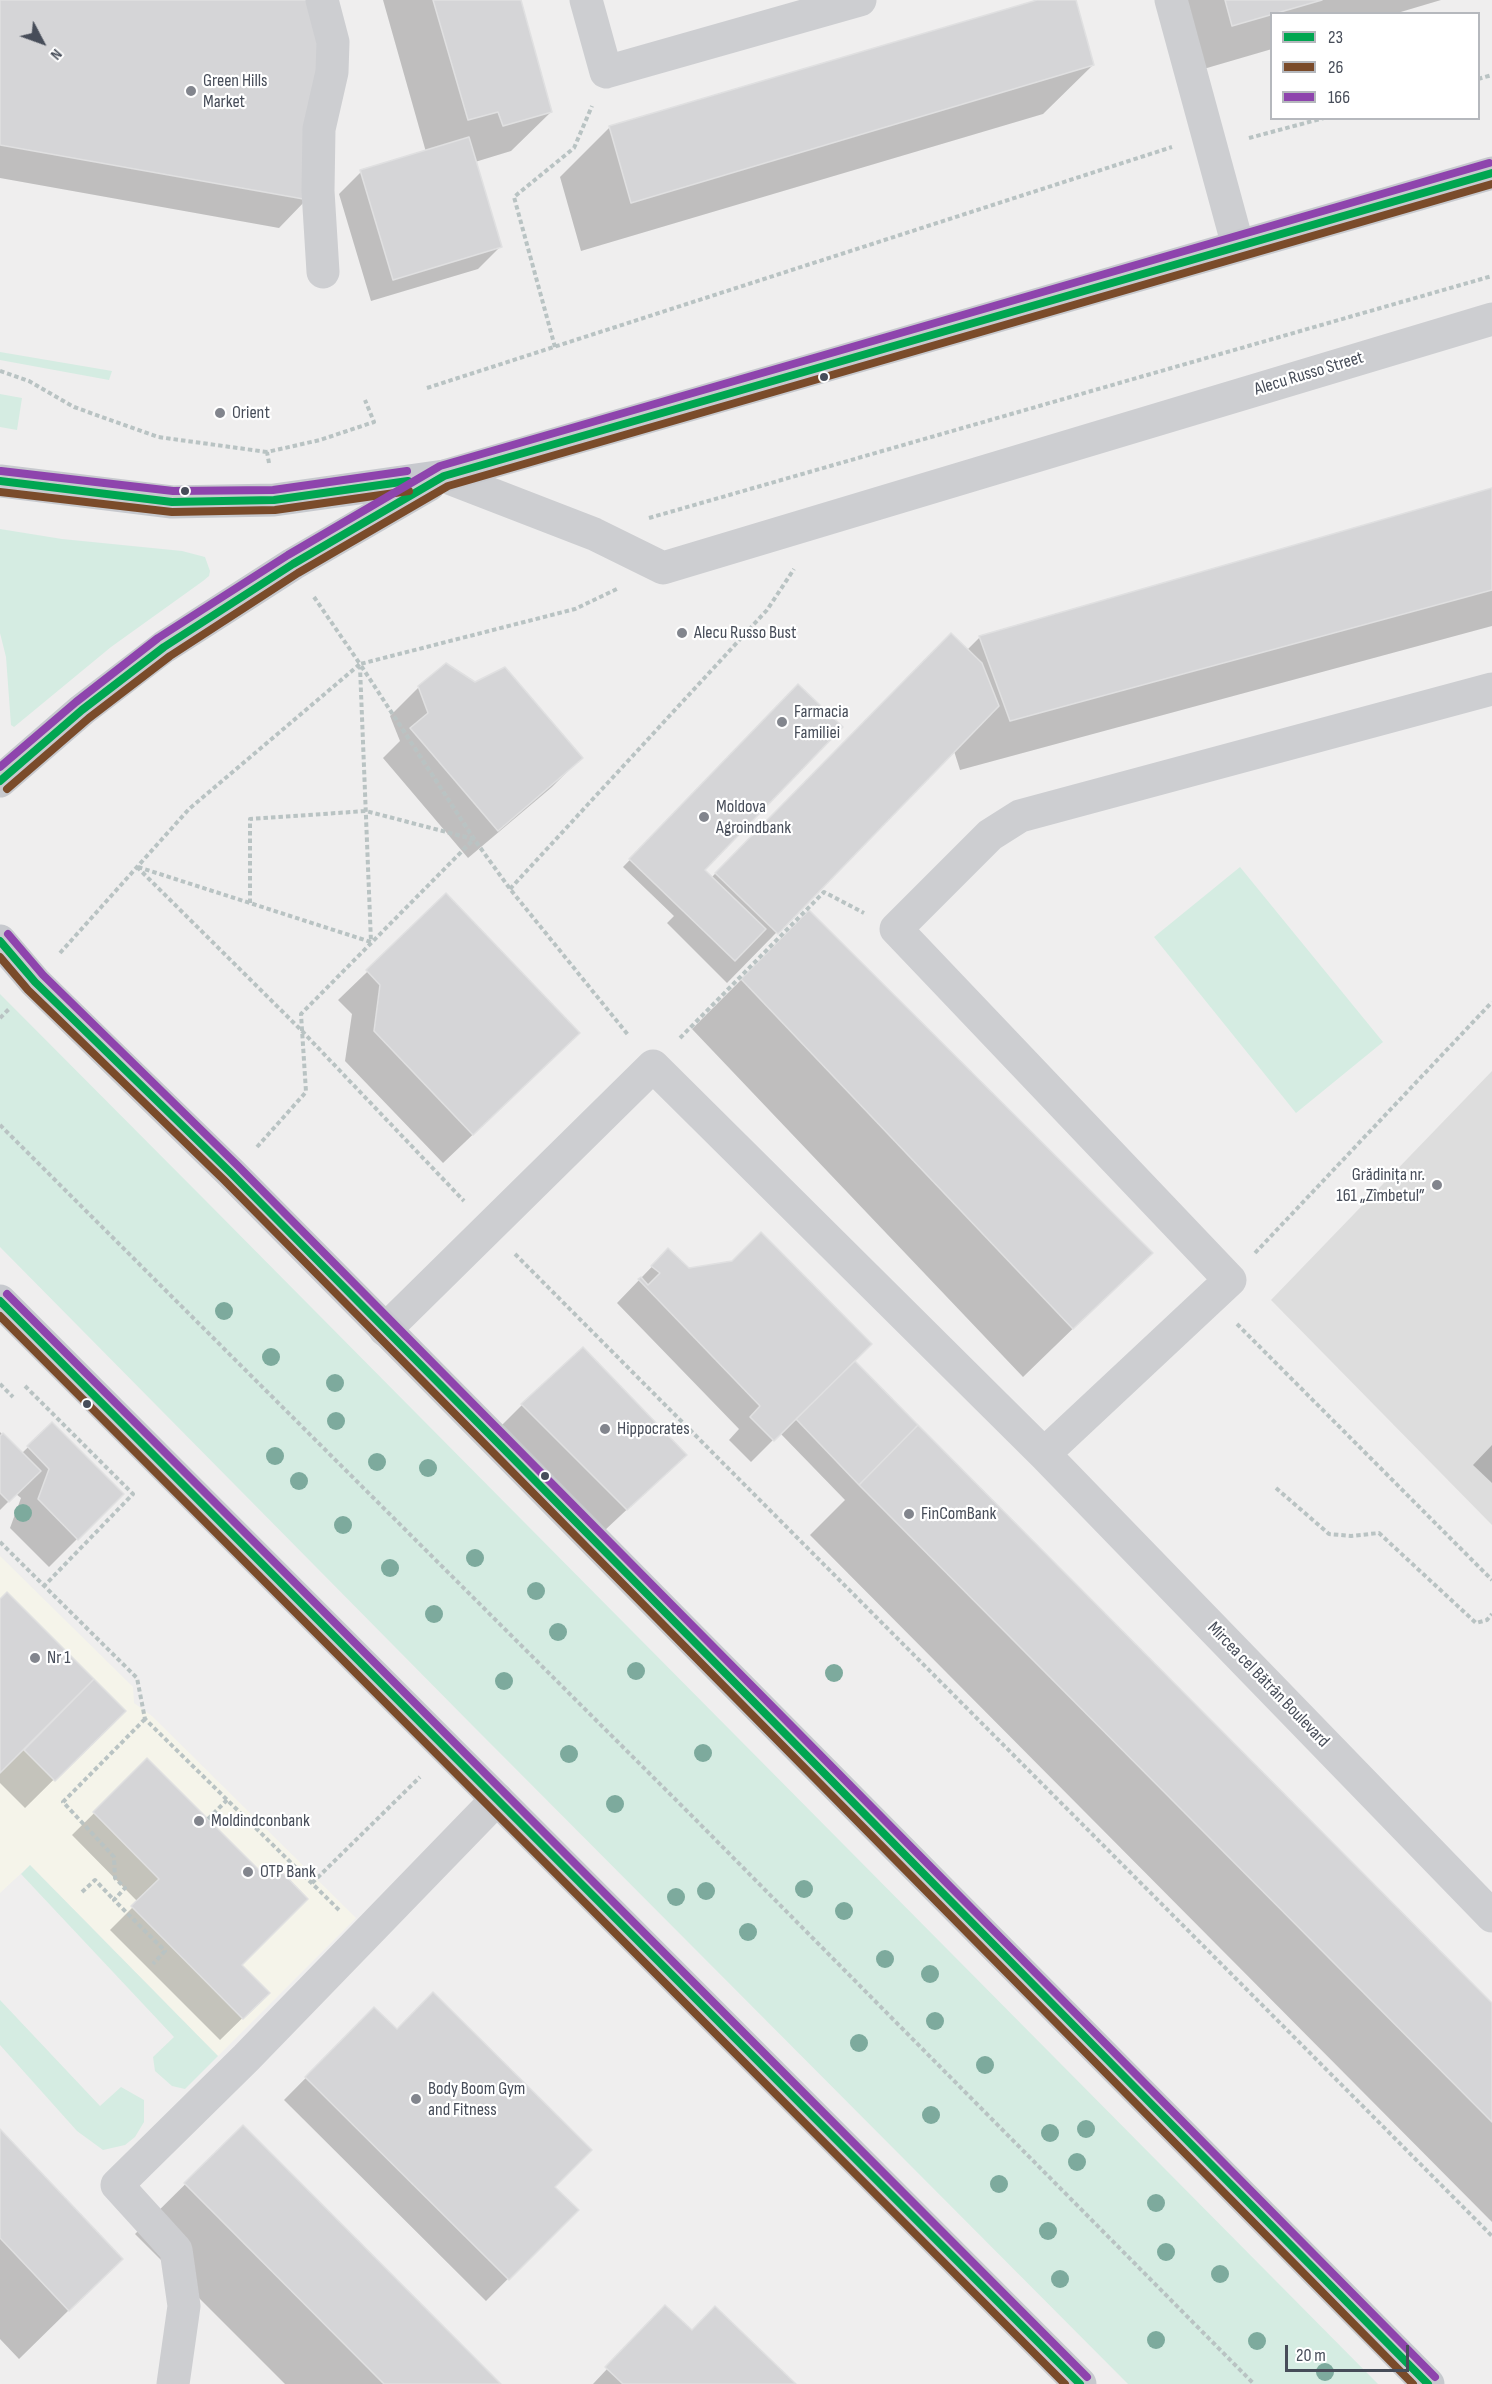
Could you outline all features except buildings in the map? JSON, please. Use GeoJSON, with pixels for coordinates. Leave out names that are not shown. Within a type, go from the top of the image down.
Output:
{"type":"FeatureCollection","features":[{"type":"Feature","properties":{"kind":"main road"},"geometry":{"type":"LineString","coordinates":[[0,481],[172,502],[274,500],[444,476],[1492,173]]}},
{"type":"Feature","properties":{"kind":"main road"},"geometry":{"type":"LineString","coordinates":[[0,782],[82,710],[164,647],[283,571],[444,476]]}},
{"type":"Feature","properties":{"kind":"main road"},"geometry":{"type":"LineString","coordinates":[[0,942],[35,982],[222,1164],[1428,2384]]}},
{"type":"Feature","properties":{"kind":"main road"},"geometry":{"type":"LineString","coordinates":[[0,1301],[1080,2384]]}},
{"type":"Feature","properties":{"kind":"lane"},"geometry":{"type":"LineString","coordinates":[[322,0],[333,42],[332,72],[320,129],[318,191],[323,272]]}},
{"type":"Feature","properties":{"kind":"lane"},"geometry":{"type":"LineString","coordinates":[[586,0],[606,72],[860,0]]}},
{"type":"Feature","properties":{"kind":"lane"},"geometry":{"type":"LineString","coordinates":[[1172,0],[1239,246]]}},
{"type":"Feature","properties":{"kind":"lane","name":"Alecu Russo Street"},"geometry":{"type":"LineString","coordinates":[[663,568],[1492,319]]}},
{"type":"Feature","properties":{"kind":"lane"},"geometry":{"type":"LineString","coordinates":[[444,476],[594,534],[663,568]]}},
{"type":"Feature","properties":{"kind":"lane"},"geometry":{"type":"LineString","coordinates":[[1044,1454],[1220,1289],[896,929],[990,835],[1020,816],[1492,689]]}},
{"type":"Feature","properties":{"kind":"lane"},"geometry":{"type":"LineString","coordinates":[[385,1330],[653,1066]]}},
{"type":"Feature","properties":{"kind":"lane","name":"Mircea cel Bătrân Boulevard"},"geometry":{"type":"LineString","coordinates":[[653,1066],[1044,1454],[1492,1916]]}},
{"type":"Feature","properties":{"kind":"lane"},"geometry":{"type":"LineString","coordinates":[[173,2384],[184,2306],[176,2250],[117,2186],[497,1799]]}},
{"type":"Feature","properties":{"kind":"path"},"geometry":{"type":"LineString","coordinates":[[555,346],[514,196],[574,148],[606,72]]}},
{"type":"Feature","properties":{"kind":"path"},"geometry":{"type":"LineString","coordinates":[[427,388],[1209,136],[1232,142],[1316,120]]}},
{"type":"Feature","properties":{"kind":"path"},"geometry":{"type":"LineString","coordinates":[[594,534],[1492,276]]}},
{"type":"Feature","properties":{"kind":"path"},"geometry":{"type":"LineString","coordinates":[[0,370],[29,381],[74,408],[158,436],[267,452],[320,440],[374,422],[365,400]]}},
{"type":"Feature","properties":{"kind":"path"},"geometry":{"type":"LineString","coordinates":[[267,452],[270,469]]}},
{"type":"Feature","properties":{"kind":"path"},"geometry":{"type":"LineString","coordinates":[[510,889],[767,610],[796,565],[814,523]]}},
{"type":"Feature","properties":{"kind":"path"},"geometry":{"type":"LineString","coordinates":[[57,957],[189,809],[360,664],[575,609],[663,568]]}},
{"type":"Feature","properties":{"kind":"path"},"geometry":{"type":"LineString","coordinates":[[310,592],[360,664],[474,839],[510,889],[653,1066],[769,945],[824,892],[896,929]]}},
{"type":"Feature","properties":{"kind":"path"},"geometry":{"type":"LineString","coordinates":[[360,664],[371,942]]}},
{"type":"Feature","properties":{"kind":"path"},"geometry":{"type":"LineString","coordinates":[[250,903],[250,819],[366,811],[474,839]]}},
{"type":"Feature","properties":{"kind":"path"},"geometry":{"type":"LineString","coordinates":[[252,1153],[306,1092],[301,1014],[474,839]]}},
{"type":"Feature","properties":{"kind":"path"},"geometry":{"type":"LineString","coordinates":[[137,867],[371,942]]}},
{"type":"Feature","properties":{"kind":"path"},"geometry":{"type":"LineString","coordinates":[[137,867],[302,1031],[489,1228],[1492,2236]]}},
{"type":"Feature","properties":{"kind":"path"},"geometry":{"type":"LineString","coordinates":[[1492,1002],[1220,1289],[1492,1580]]}},
{"type":"Feature","properties":{"kind":"path"},"geometry":{"type":"LineString","coordinates":[[0,1018],[12,1006]]}},
{"type":"Feature","properties":{"kind":"path"},"geometry":{"type":"LineString","coordinates":[[0,1125],[698,1821],[1254,2384]]}},
{"type":"Feature","properties":{"kind":"path"},"geometry":{"type":"LineString","coordinates":[[0,1384],[13,1397]]}},
{"type":"Feature","properties":{"kind":"path"},"geometry":{"type":"LineString","coordinates":[[25,1386],[133,1494],[44,1586]]}},
{"type":"Feature","properties":{"kind":"path"},"geometry":{"type":"LineString","coordinates":[[1276,1488],[1329,1534],[1351,1536],[1379,1533],[1476,1623],[1487,1620],[1492,1614]]}},
{"type":"Feature","properties":{"kind":"path"},"geometry":{"type":"LineString","coordinates":[[0,1542],[137,1678],[145,1719],[365,1936]]}},
{"type":"Feature","properties":{"kind":"path"},"geometry":{"type":"LineString","coordinates":[[114,1900],[125,1888],[115,1878],[114,1857],[63,1802],[145,1719]]}},
{"type":"Feature","properties":{"kind":"path"},"geometry":{"type":"LineString","coordinates":[[312,1883],[425,1773]]}},
{"type":"Feature","properties":{"kind":"path"},"geometry":{"type":"LineString","coordinates":[[208,1819],[227,1800]]}},
{"type":"Feature","properties":{"kind":"path"},"geometry":{"type":"LineString","coordinates":[[82,1892],[95,1880],[165,1951],[153,1964]]}},
{"type":"Feature","properties":{"kind":"shaded area","name":"Grădinița nr. 161 „Zîmbetul”"},"geometry":{"type":"Polygon","coordinates":[[[1492,1071],[1492,1525],[1271,1300],[1492,1071]]]}},
{"type":"Feature","properties":{"kind":"shaded area"},"geometry":{"type":"Polygon","coordinates":[[[0,1556],[133,1687],[134,1703],[152,1716],[356,1918],[218,2056],[30,1865],[0,1893],[0,1556]]]}},
{"type":"Feature","properties":{"kind":"green space"},"geometry":{"type":"Polygon","coordinates":[[[0,352],[112,371],[109,380],[0,360],[0,352]]]}},
{"type":"Feature","properties":{"kind":"green space"},"geometry":{"type":"Polygon","coordinates":[[[0,394],[22,398],[17,430],[0,427],[0,394]]]}},
{"type":"Feature","properties":{"kind":"green space"},"geometry":{"type":"Polygon","coordinates":[[[0,529],[62,539],[182,551],[205,557],[210,571],[209,576],[111,647],[14,727],[11,725],[6,657],[0,633],[0,529]]]}},
{"type":"Feature","properties":{"kind":"green space"},"geometry":{"type":"Polygon","coordinates":[[[1240,867],[1383,1042],[1296,1113],[1154,937],[1240,867]]]}},
{"type":"Feature","properties":{"kind":"green space"},"geometry":{"type":"Polygon","coordinates":[[[0,994],[1378,2384],[1128,2384],[473,1726],[0,1247],[0,994]]]}},
{"type":"Feature","properties":{"kind":"green space"},"geometry":{"type":"Polygon","coordinates":[[[30,1865],[218,2056],[185,2089],[172,2086],[155,2071],[153,2057],[174,2037],[21,1874],[30,1865]]]}},
{"type":"Feature","properties":{"kind":"green space"},"geometry":{"type":"Polygon","coordinates":[[[0,2000],[100,2106],[121,2087],[144,2100],[144,2122],[135,2137],[125,2145],[103,2150],[77,2131],[0,2045],[0,2000]]]}},
{"type":"Feature","properties":{"kind":"transit line","name":"166"},"geometry":{"type":"LineString","coordinates":[[0,767],[76,702],[158,638],[288,555],[440,466],[1489,163]]}},
{"type":"Feature","properties":{"kind":"transit line","name":"23"},"geometry":{"type":"LineString","coordinates":[[0,781],[82,710],[164,647],[293,564],[444,476],[1492,173]]}},
{"type":"Feature","properties":{"kind":"transit line","name":"26"},"geometry":{"type":"LineString","coordinates":[[7,789],[89,718],[170,656],[298,573],[448,486],[1492,184]]}},
{"type":"Feature","properties":{"kind":"transit line","name":"166"},"geometry":{"type":"LineString","coordinates":[[1,471],[173,491],[273,490],[407,471]]}},
{"type":"Feature","properties":{"kind":"transit line","name":"23"},"geometry":{"type":"LineString","coordinates":[[0,481],[172,502],[274,500],[408,481]]}},
{"type":"Feature","properties":{"kind":"transit line","name":"26"},"geometry":{"type":"LineString","coordinates":[[0,492],[172,512],[275,510],[409,491]]}},
{"type":"Feature","properties":{"kind":"transit line","name":"166"},"geometry":{"type":"LineString","coordinates":[[8,934],[43,975],[238,1166],[1435,2377]]}},
{"type":"Feature","properties":{"kind":"transit line","name":"23"},"geometry":{"type":"LineString","coordinates":[[0,941],[35,982],[231,1173],[1428,2384]]}},
{"type":"Feature","properties":{"kind":"transit line","name":"26"},"geometry":{"type":"LineString","coordinates":[[0,957],[28,990],[224,1180],[1413,2384]]}},
{"type":"Feature","properties":{"kind":"transit line","name":"166"},"geometry":{"type":"LineString","coordinates":[[7,1294],[1087,2377]]}},
{"type":"Feature","properties":{"kind":"transit line","name":"23"},"geometry":{"type":"LineString","coordinates":[[0,1301],[1080,2384]]}},
{"type":"Feature","properties":{"kind":"transit line","name":"26"},"geometry":{"type":"LineString","coordinates":[[0,1316],[1065,2384]]}},
{"type":"Feature","properties":{"kind":"place","name":"Green Hills Market"},"geometry":{"type":"Point","coordinates":[191,91]}},
{"type":"Feature","properties":{"kind":"place","name":"Orient"},"geometry":{"type":"Point","coordinates":[220,413]}},
{"type":"Feature","properties":{"kind":"place","name":"Alecu Russo Bust"},"geometry":{"type":"Point","coordinates":[682,633]}},
{"type":"Feature","properties":{"kind":"place","name":"Farmacia Familiei"},"geometry":{"type":"Point","coordinates":[782,722]}},
{"type":"Feature","properties":{"kind":"place","name":"Moldova Agroindbank"},"geometry":{"type":"Point","coordinates":[704,817]}},
{"type":"Feature","properties":{"kind":"place","name":"Grădinița nr. 161 „Zîmbetul”"},"geometry":{"type":"Point","coordinates":[1437,1185]}},
{"type":"Feature","properties":{"kind":"place","name":"Hippocrates"},"geometry":{"type":"Point","coordinates":[605,1429]}},
{"type":"Feature","properties":{"kind":"place","name":"FinComBank"},"geometry":{"type":"Point","coordinates":[909,1514]}},
{"type":"Feature","properties":{"kind":"place","name":"Nr 1"},"geometry":{"type":"Point","coordinates":[35,1658]}},
{"type":"Feature","properties":{"kind":"place","name":"Moldindconbank"},"geometry":{"type":"Point","coordinates":[199,1821]}},
{"type":"Feature","properties":{"kind":"place","name":"OTP Bank"},"geometry":{"type":"Point","coordinates":[248,1872]}},
{"type":"Feature","properties":{"kind":"place","name":"Body Boom Gym and Fitness"},"geometry":{"type":"Point","coordinates":[416,2099]}}]}
